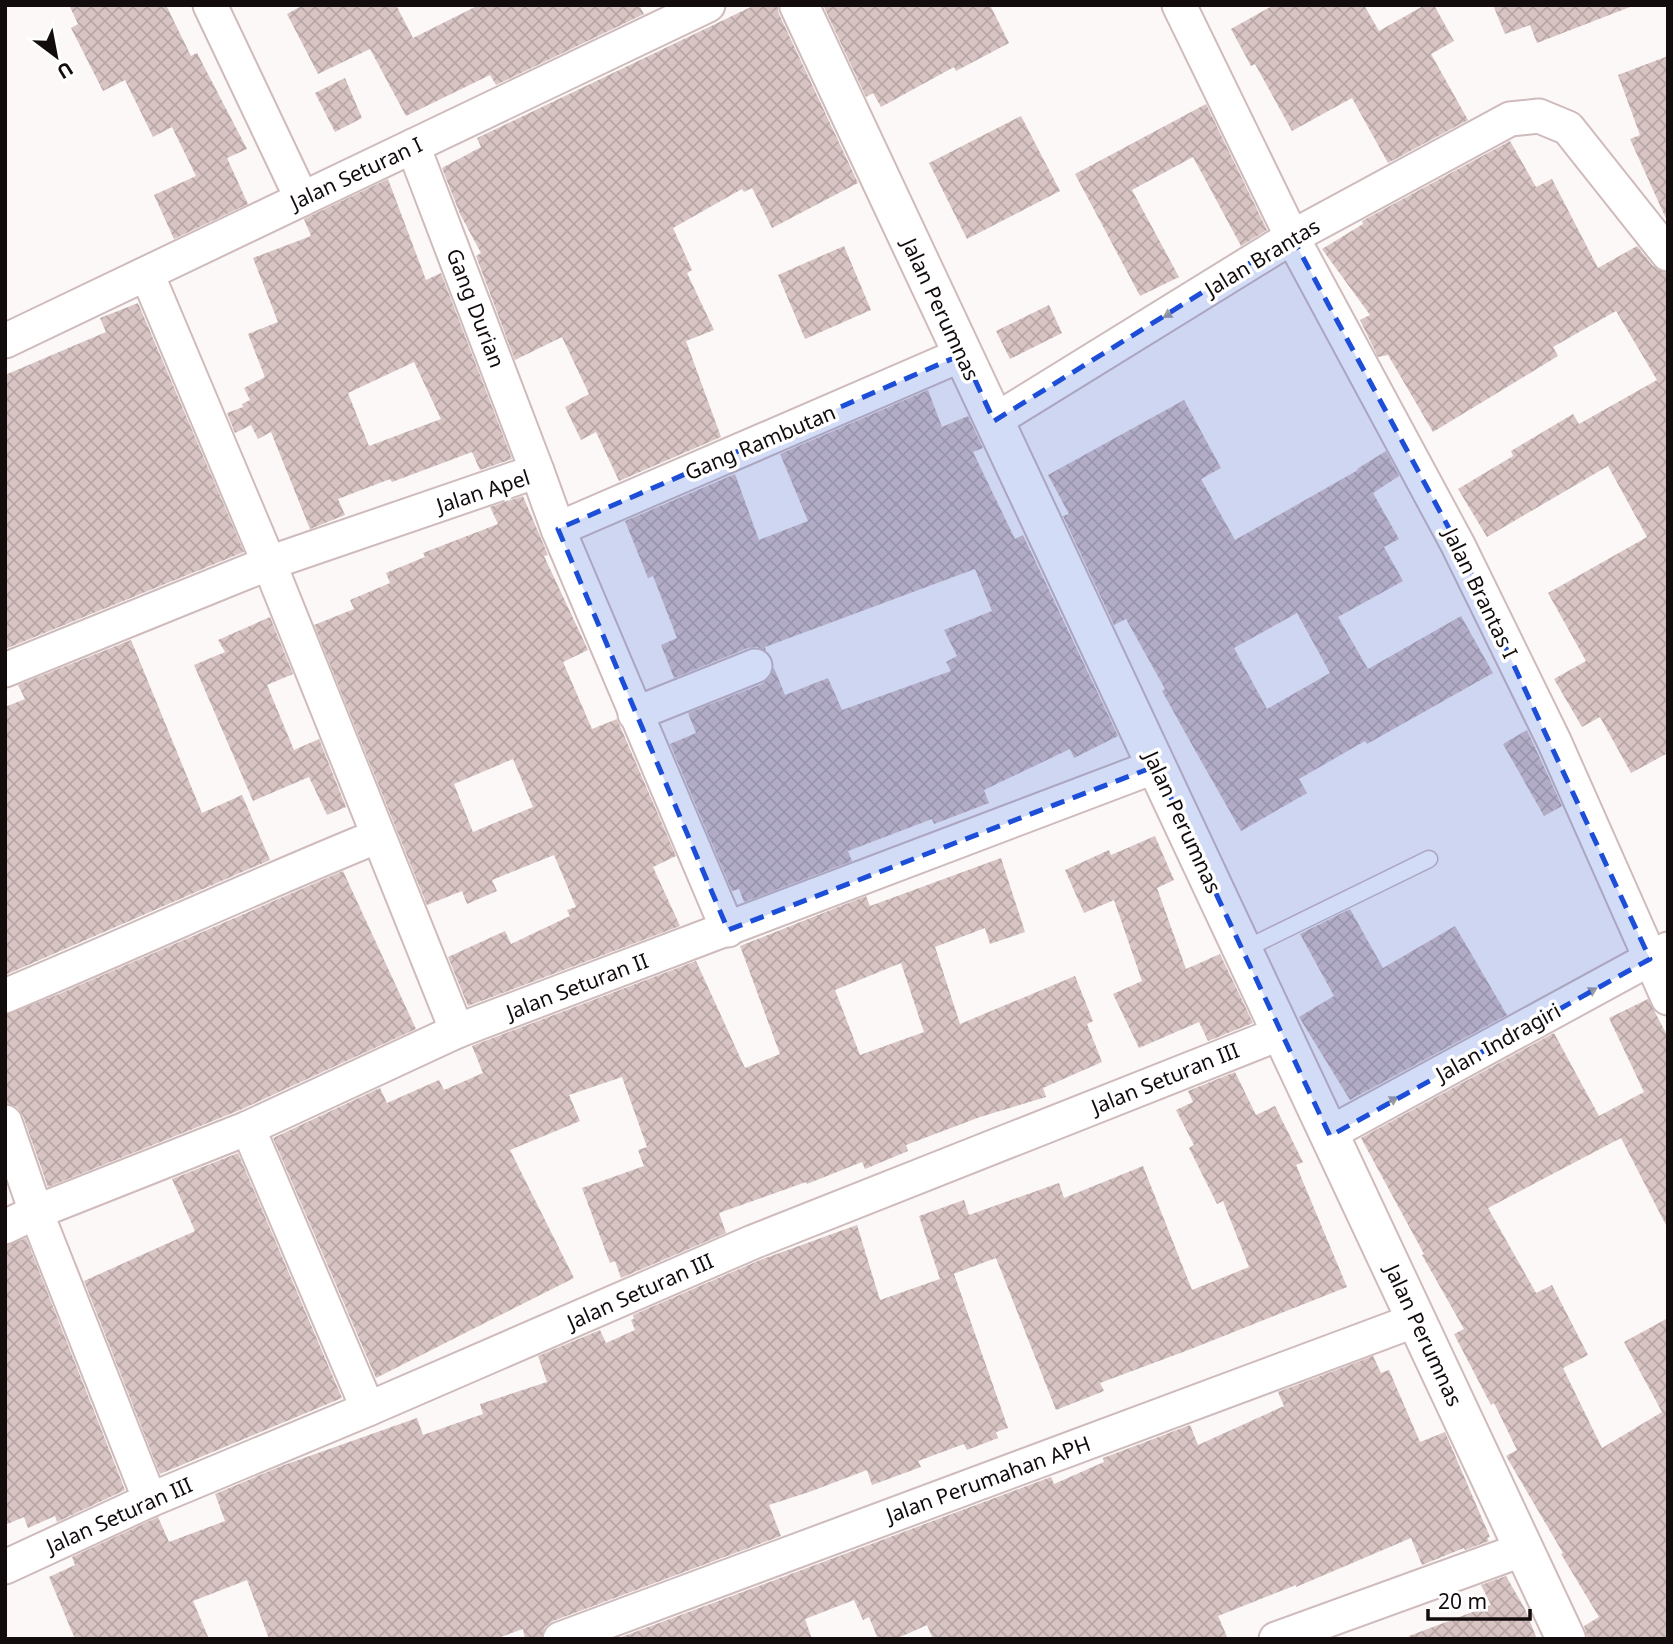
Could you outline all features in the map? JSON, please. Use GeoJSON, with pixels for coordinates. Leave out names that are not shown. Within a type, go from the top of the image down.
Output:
{"type":"FeatureCollection","features":[{"type":"Feature","properties":{"kind":"main road","name":"Jalan Perumnas"},"geometry":{"type":"LineString","coordinates":[[799,5],[1566,1639]]}},
{"type":"Feature","properties":{"kind":"street"},"geometry":{"type":"LineString","coordinates":[[210,5],[302,199]]}},
{"type":"Feature","properties":{"kind":"street","name":"Jalan Seturan I"},"geometry":{"type":"LineString","coordinates":[[5,341],[708,5]]}},
{"type":"Feature","properties":{"kind":"street","name":"Jalan Brantas I"},"geometry":{"type":"LineString","coordinates":[[1179,5],[1292,237],[1458,545],[1659,954],[1668,998]]}},
{"type":"Feature","properties":{"kind":"street","name":"Jalan Brantas"},"geometry":{"type":"LineString","coordinates":[[995,421],[1292,237],[1510,119],[1539,117],[1568,128],[1668,254]]}},
{"type":"Feature","properties":{"kind":"street","name":"Gang Durian"},"geometry":{"type":"LineString","coordinates":[[413,146],[537,471]]}},
{"type":"Feature","properties":{"kind":"street"},"geometry":{"type":"LineString","coordinates":[[147,274],[269,563],[457,1031]]}},
{"type":"Feature","properties":{"kind":"street","name":"Gang Rambutan"},"geometry":{"type":"LineString","coordinates":[[558,529],[962,354]]}},
{"type":"Feature","properties":{"kind":"street","name":"Jalan Apel"},"geometry":{"type":"LineString","coordinates":[[5,670],[269,563],[537,471],[558,529],[728,930]]}},
{"type":"Feature","properties":{"kind":"street"},"geometry":{"type":"LineString","coordinates":[[635,714],[755,666]]}},
{"type":"Feature","properties":{"kind":"street","name":"Jalan Seturan II"},"geometry":{"type":"LineString","coordinates":[[5,1227],[36,1212],[248,1128],[457,1031],[1156,766]]}},
{"type":"Feature","properties":{"kind":"street"},"geometry":{"type":"LineString","coordinates":[[5,996],[378,836]]}},
{"type":"Feature","properties":{"kind":"street","name":"Jalan Indragiri"},"geometry":{"type":"LineString","coordinates":[[1330,1136],[1343,1126],[1659,954]]}},
{"type":"Feature","properties":{"kind":"street","name":"Jalan Seturan III"},"geometry":{"type":"LineString","coordinates":[[5,1567],[150,1500],[753,1242],[1282,1033]]}},
{"type":"Feature","properties":{"kind":"street"},"geometry":{"type":"LineString","coordinates":[[5,1122],[36,1212],[150,1500]]}},
{"type":"Feature","properties":{"kind":"street"},"geometry":{"type":"LineString","coordinates":[[248,1128],[368,1409]]}},
{"type":"Feature","properties":{"kind":"street","name":"Jalan Perumahan APH"},"geometry":{"type":"LineString","coordinates":[[560,1639],[1416,1320]]}},
{"type":"Feature","properties":{"kind":"street"},"geometry":{"type":"LineString","coordinates":[[1276,1639],[1524,1549]]}},
{"type":"Feature","properties":{"kind":"lane"},"geometry":{"type":"LineString","coordinates":[[1243,950],[1429,859]]}},
{"type":"Feature","properties":{"kind":"highlighted area"},"geometry":{"type":"Polygon","coordinates":[[[1292,237],[1458,545],[1650,959],[1330,1136],[1156,766],[728,930],[558,529],[963,354],[994,421],[1292,237]]]}},
{"type":"Feature","properties":{"kind":"building"},"geometry":{"type":"Polygon","coordinates":[[[69,5],[166,5],[191,56],[197,53],[247,149],[227,158],[248,204],[174,239],[154,195],[196,176],[172,127],[153,137],[125,80],[103,91],[71,28],[78,24],[69,5]]]}},
{"type":"Feature","properties":{"kind":"building"},"geometry":{"type":"Polygon","coordinates":[[[303,5],[396,5],[413,38],[479,5],[639,5],[644,14],[496,85],[490,75],[406,116],[370,49],[318,74],[287,14],[303,5]]]}},
{"type":"Feature","properties":{"kind":"building"},"geometry":{"type":"Polygon","coordinates":[[[755,5],[777,5],[858,183],[772,228],[752,188],[744,192],[742,189],[673,228],[692,270],[687,273],[714,330],[686,341],[721,437],[619,481],[596,432],[581,440],[565,407],[589,394],[562,337],[515,360],[476,256],[481,253],[460,214],[442,168],[481,147],[477,138],[755,5]]]}},
{"type":"Feature","properties":{"kind":"building"},"geometry":{"type":"Polygon","coordinates":[[[823,5],[990,5],[1009,43],[956,71],[954,67],[881,107],[873,93],[866,97],[823,5]]]}},
{"type":"Feature","properties":{"kind":"building"},"geometry":{"type":"Polygon","coordinates":[[[1274,5],[1364,5],[1379,31],[1425,5],[1434,5],[1454,41],[1431,54],[1468,120],[1388,163],[1352,98],[1292,131],[1255,64],[1251,66],[1231,29],[1274,5]]]}},
{"type":"Feature","properties":{"kind":"building"},"geometry":{"type":"Polygon","coordinates":[[[1493,5],[1630,7],[1537,43],[1530,25],[1505,34],[1493,5]]]}},
{"type":"Feature","properties":{"kind":"building"},"geometry":{"type":"Polygon","coordinates":[[[1668,56],[1668,223],[1630,139],[1640,135],[1618,75],[1668,56]]]}},
{"type":"Feature","properties":{"kind":"building"},"geometry":{"type":"Polygon","coordinates":[[[345,78],[362,118],[335,132],[315,93],[345,78]]]}},
{"type":"Feature","properties":{"kind":"building"},"geometry":{"type":"Polygon","coordinates":[[[1206,104],[1267,230],[1241,246],[1193,157],[1132,190],[1179,277],[1140,296],[1075,174],[1206,104]]]}},
{"type":"Feature","properties":{"kind":"building"},"geometry":{"type":"Polygon","coordinates":[[[1021,116],[1060,191],[967,239],[929,163],[1021,116]]]}},
{"type":"Feature","properties":{"kind":"building"},"geometry":{"type":"Polygon","coordinates":[[[1510,141],[1536,187],[1552,179],[1598,268],[1637,246],[1653,266],[1665,272],[1668,277],[1668,753],[1631,773],[1600,717],[1582,727],[1554,679],[1586,661],[1548,593],[1647,537],[1608,466],[1487,537],[1458,489],[1513,456],[1511,451],[1573,414],[1579,424],[1657,380],[1616,311],[1553,347],[1558,356],[1433,432],[1388,355],[1378,357],[1360,320],[1370,315],[1322,249],[1363,224],[1362,221],[1510,141]]]}},
{"type":"Feature","properties":{"kind":"building"},"geometry":{"type":"Polygon","coordinates":[[[388,179],[426,280],[441,273],[512,459],[480,470],[472,452],[392,482],[390,479],[338,499],[345,515],[310,529],[271,432],[258,439],[251,425],[235,433],[227,413],[243,407],[242,404],[250,400],[244,388],[265,377],[248,334],[278,322],[253,258],[311,236],[304,219],[388,179]],[[414,362],[348,393],[369,446],[441,419],[414,362]]]}},
{"type":"Feature","properties":{"kind":"building"},"geometry":{"type":"Polygon","coordinates":[[[844,246],[871,310],[805,339],[778,275],[844,246]]]}},
{"type":"Feature","properties":{"kind":"building"},"geometry":{"type":"Polygon","coordinates":[[[138,303],[244,552],[5,649],[5,375],[106,332],[100,318],[138,303]]]}},
{"type":"Feature","properties":{"kind":"building"},"geometry":{"type":"Polygon","coordinates":[[[1049,305],[1062,333],[1010,359],[996,331],[1049,305]]]}},
{"type":"Feature","properties":{"kind":"building"},"geometry":{"type":"Polygon","coordinates":[[[928,390],[942,427],[968,416],[983,448],[973,452],[1015,539],[1023,535],[1118,736],[1074,758],[1070,749],[984,790],[989,803],[934,824],[932,819],[848,851],[852,861],[744,902],[739,889],[732,891],[670,744],[696,733],[688,713],[762,684],[770,677],[774,668],[785,695],[828,678],[842,710],[951,671],[946,662],[957,656],[944,630],[992,611],[975,569],[765,647],[766,651],[757,647],[748,648],[674,678],[661,645],[677,638],[653,576],[648,578],[625,521],[735,474],[759,540],[808,521],[780,454],[928,390]]]}},
{"type":"Feature","properties":{"kind":"building"},"geometry":{"type":"Polygon","coordinates":[[[1184,400],[1221,468],[1201,479],[1235,540],[1358,470],[1386,451],[1399,476],[1373,493],[1399,539],[1384,547],[1403,581],[1338,617],[1368,669],[1461,616],[1493,673],[1299,779],[1307,793],[1241,831],[1162,691],[1165,689],[1126,619],[1114,625],[1063,516],[1069,514],[1048,475],[1184,400]],[[1297,613],[1234,648],[1267,709],[1330,673],[1297,613]]]}},
{"type":"Feature","properties":{"kind":"building"},"geometry":{"type":"Polygon","coordinates":[[[523,496],[548,555],[544,556],[588,650],[563,662],[592,729],[617,719],[676,856],[653,867],[680,926],[468,1006],[448,957],[505,931],[511,944],[570,916],[567,910],[576,907],[554,855],[492,880],[497,891],[467,904],[462,891],[427,905],[314,625],[354,609],[350,600],[390,583],[386,573],[425,557],[423,553],[498,524],[490,507],[523,496]],[[513,759],[454,784],[473,832],[533,807],[513,759]]]}},
{"type":"Feature","properties":{"kind":"building"},"geometry":{"type":"Polygon","coordinates":[[[270,617],[293,674],[267,685],[294,750],[319,739],[346,807],[327,815],[309,777],[253,801],[194,665],[225,652],[218,640],[270,617]]]}},
{"type":"Feature","properties":{"kind":"building"},"geometry":{"type":"Polygon","coordinates":[[[131,640],[202,813],[242,795],[270,860],[5,975],[5,707],[25,699],[18,685],[131,640]]]}},
{"type":"Feature","properties":{"kind":"building"},"geometry":{"type":"Polygon","coordinates":[[[1527,730],[1562,806],[1544,816],[1503,744],[1527,730]]]}},
{"type":"Feature","properties":{"kind":"building"},"geometry":{"type":"Polygon","coordinates":[[[1155,836],[1174,880],[1157,888],[1186,969],[1220,954],[1253,1023],[1208,1041],[1199,1022],[1139,1048],[1113,994],[1142,981],[1114,900],[1084,913],[1065,870],[1109,850],[1111,855],[1155,836]]]}},
{"type":"Feature","properties":{"kind":"building"},"geometry":{"type":"Polygon","coordinates":[[[1001,858],[1025,932],[990,944],[985,928],[935,947],[960,1024],[1075,976],[1093,1021],[1087,1024],[1102,1062],[1043,1088],[1046,1097],[980,1117],[906,1145],[908,1151],[865,1169],[862,1162],[807,1184],[806,1182],[719,1213],[726,1233],[621,1278],[615,1261],[610,1263],[582,1188],[644,1166],[638,1150],[647,1147],[622,1077],[569,1095],[580,1121],[510,1150],[574,1278],[376,1378],[273,1138],[380,1088],[387,1103],[439,1080],[444,1090],[483,1073],[472,1046],[696,961],[745,1068],[780,1054],[740,946],[866,896],[870,906],[1001,858]],[[901,963],[835,990],[860,1055],[924,1032],[901,963]]]}},
{"type":"Feature","properties":{"kind":"building"},"geometry":{"type":"Polygon","coordinates":[[[343,871],[416,1029],[240,1110],[48,1187],[23,1116],[17,1107],[5,1103],[5,1015],[343,871]]]}},
{"type":"Feature","properties":{"kind":"building"},"geometry":{"type":"Polygon","coordinates":[[[1350,909],[1383,968],[1455,926],[1507,1015],[1350,1100],[1299,1017],[1334,996],[1300,934],[1350,909]]]}},
{"type":"Feature","properties":{"kind":"building"},"geometry":{"type":"Polygon","coordinates":[[[1648,999],[1668,1037],[1668,1229],[1621,1138],[1488,1208],[1536,1293],[1552,1285],[1588,1355],[1563,1368],[1602,1448],[1662,1412],[1624,1342],[1668,1318],[1668,1639],[1588,1639],[1584,1626],[1599,1617],[1506,1456],[1517,1450],[1494,1403],[1491,1405],[1454,1334],[1464,1329],[1361,1138],[1554,1033],[1599,1116],[1644,1092],[1609,1018],[1648,999]]]}},
{"type":"Feature","properties":{"kind":"building"},"geometry":{"type":"Polygon","coordinates":[[[1235,1072],[1256,1115],[1275,1106],[1303,1162],[1296,1165],[1347,1287],[1100,1383],[1104,1391],[1056,1410],[996,1258],[940,1279],[919,1216],[964,1200],[969,1215],[1059,1183],[1064,1198],[1143,1166],[1192,1290],[1249,1267],[1223,1201],[1217,1204],[1189,1148],[1194,1145],[1176,1110],[1193,1102],[1188,1091],[1235,1072]]]}},
{"type":"Feature","properties":{"kind":"building"},"geometry":{"type":"Polygon","coordinates":[[[238,1153],[342,1398],[160,1474],[84,1281],[195,1231],[172,1179],[238,1153]]]}},
{"type":"Feature","properties":{"kind":"building"},"geometry":{"type":"Polygon","coordinates":[[[857,1225],[880,1300],[954,1274],[1008,1428],[996,1432],[998,1438],[967,1450],[964,1444],[918,1461],[921,1467],[872,1485],[867,1470],[769,1505],[781,1536],[553,1621],[545,1627],[541,1639],[525,1639],[523,1629],[495,1639],[269,1639],[247,1580],[193,1601],[209,1639],[75,1639],[49,1577],[75,1565],[72,1557],[158,1517],[169,1542],[225,1521],[215,1494],[284,1465],[417,1418],[423,1435],[483,1414],[480,1404],[547,1382],[538,1356],[600,1330],[606,1343],[635,1330],[631,1320],[634,1319],[633,1315],[760,1260],[857,1225]]]}},
{"type":"Feature","properties":{"kind":"building"},"geometry":{"type":"Polygon","coordinates":[[[26,1238],[125,1490],[57,1522],[55,1516],[28,1528],[24,1517],[5,1525],[5,1246],[26,1238]]]}},
{"type":"Feature","properties":{"kind":"building"},"geometry":{"type":"Polygon","coordinates":[[[1373,1356],[1381,1373],[1389,1370],[1420,1442],[1445,1432],[1490,1537],[1487,1538],[1489,1541],[1422,1565],[1411,1538],[1296,1587],[1218,1616],[1228,1639],[933,1639],[927,1625],[896,1639],[878,1639],[869,1617],[863,1620],[854,1600],[805,1619],[812,1639],[616,1639],[1051,1477],[1054,1484],[1104,1462],[1103,1458],[1190,1425],[1198,1445],[1284,1406],[1278,1392],[1373,1356]]]}},
{"type":"Feature","properties":{"kind":"building"},"geometry":{"type":"Polygon","coordinates":[[[1506,1576],[1525,1609],[1537,1639],[1409,1639],[1409,1636],[1491,1605],[1481,1585],[1506,1576]]]}}]}
